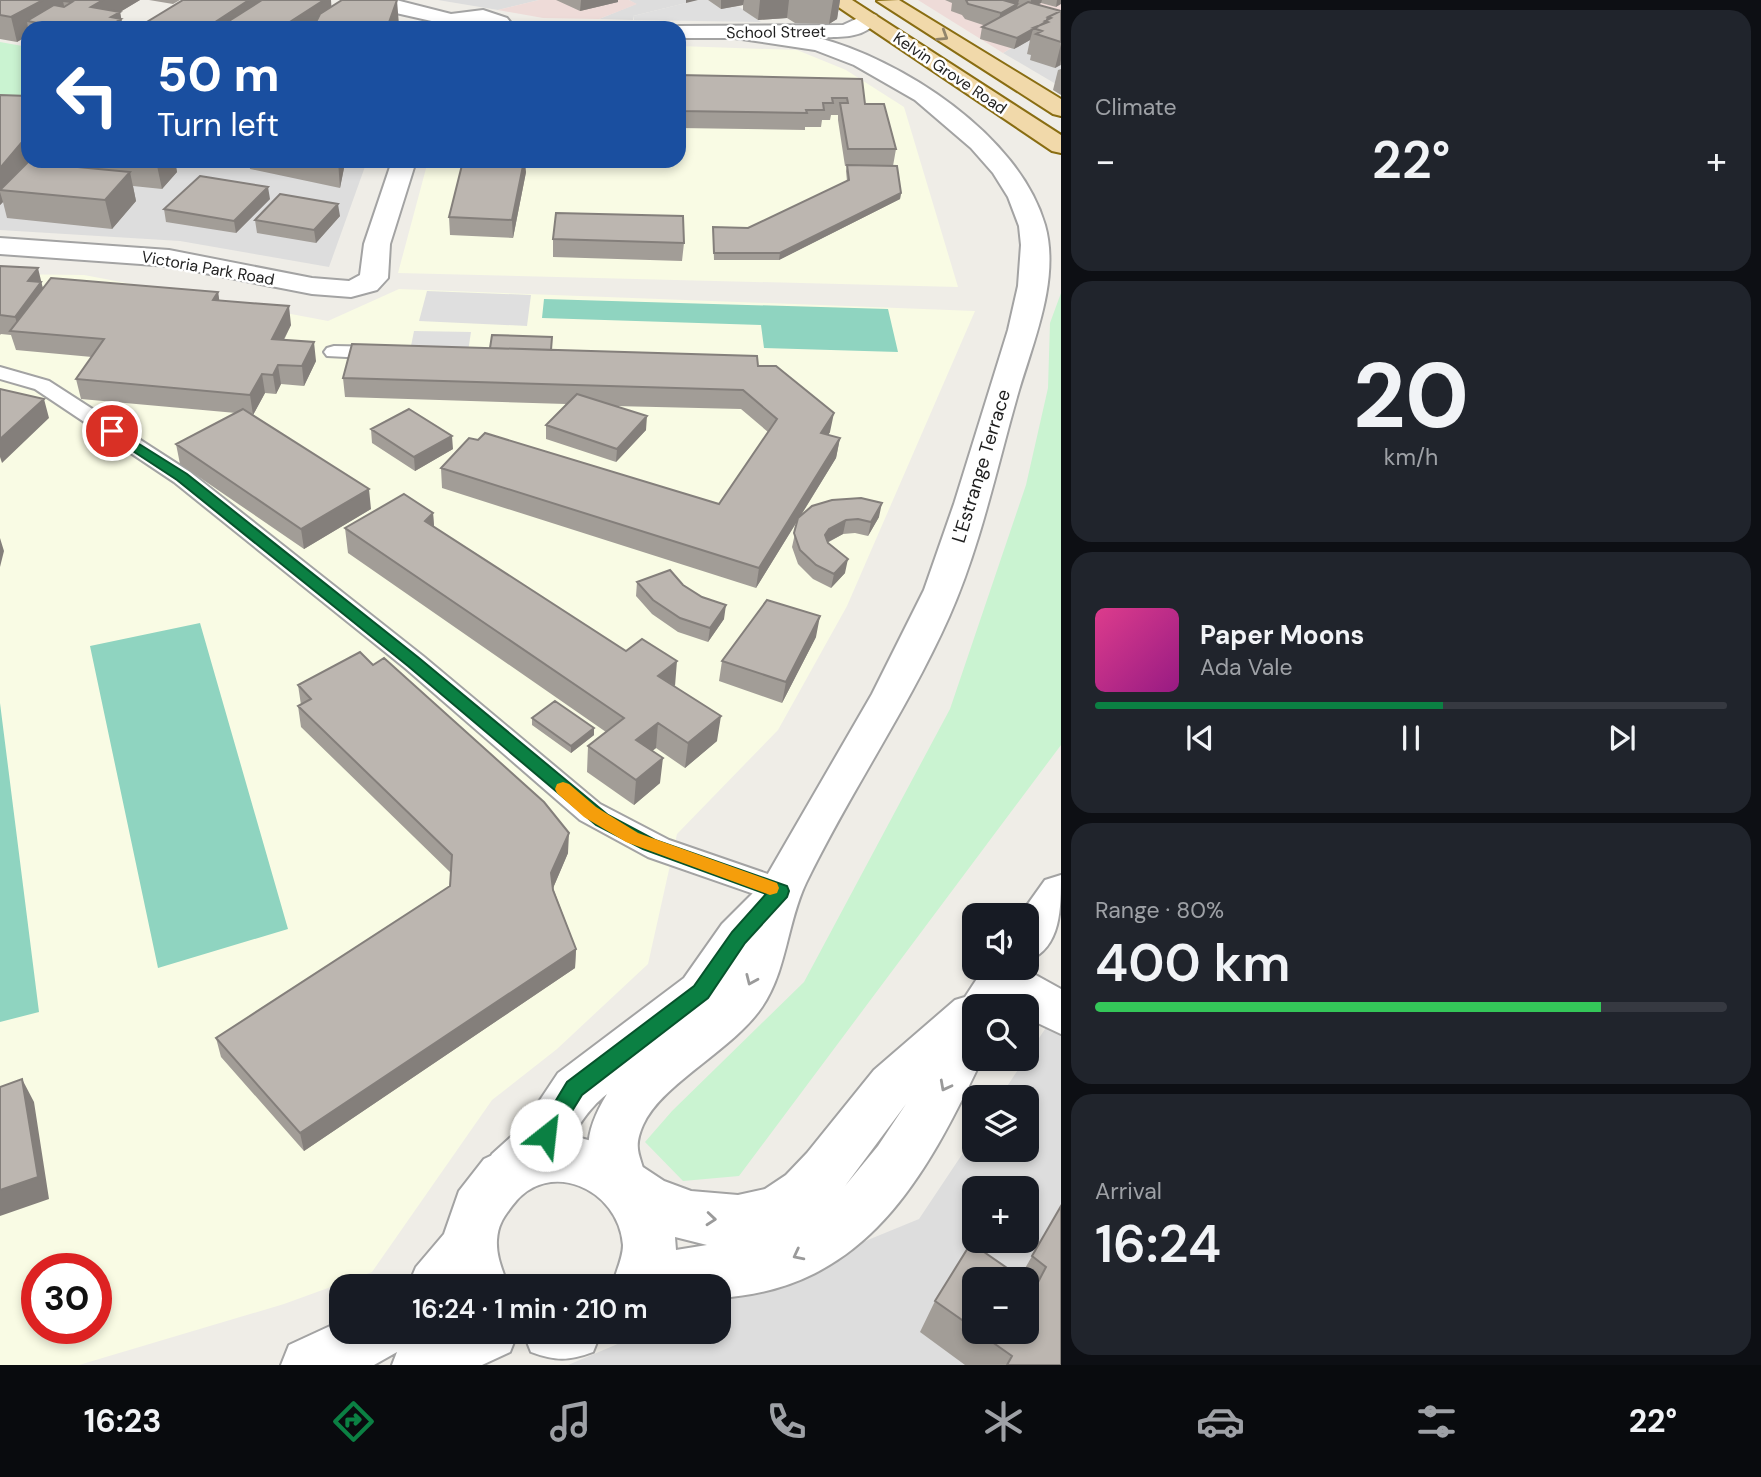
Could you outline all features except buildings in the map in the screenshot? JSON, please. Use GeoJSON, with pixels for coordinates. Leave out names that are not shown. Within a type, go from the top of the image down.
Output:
{"type":"FeatureCollection","features":[{"type":"Feature","properties":{"kind":"main road","name":"Kelvin Grove Road"},"geometry":{"type":"LineString","coordinates":[[838,0],[1061,146]]}},
{"type":"Feature","properties":{"kind":"main road","name":"Kelvin Grove Road"},"geometry":{"type":"LineString","coordinates":[[885,0],[1061,109]]}},
{"type":"Feature","properties":{"kind":"street"},"geometry":{"type":"LineString","coordinates":[[363,0],[416,9],[440,21]]}},
{"type":"Feature","properties":{"kind":"street"},"geometry":{"type":"LineString","coordinates":[[455,21],[467,17],[486,17],[497,21]]}},
{"type":"Feature","properties":{"kind":"street","name":"School Street"},"geometry":{"type":"LineString","coordinates":[[686,32],[843,31],[854,29],[869,19]]}},
{"type":"Feature","properties":{"kind":"street","name":"L'Estrange Terrace"},"geometry":{"type":"LineString","coordinates":[[644,1274],[650,1240],[644,1216],[623,1183],[611,1147],[616,1126],[628,1101],[641,1085],[716,1028],[751,984],[780,891],[898,681],[932,613],[948,572],[1014,357],[1033,275],[1035,239],[1025,204],[1002,169],[972,137],[941,110],[880,68],[822,45],[740,33]]}},
{"type":"Feature","properties":{"kind":"street","name":"Victoria Park Road"},"geometry":{"type":"LineString","coordinates":[[0,246],[169,258],[329,288],[351,289],[372,281],[377,244],[402,168]]}},
{"type":"Feature","properties":{"kind":"street","name":"L'Estrange Terrace"},"geometry":{"type":"LineString","coordinates":[[447,1274],[457,1264],[476,1265],[474,1219],[490,1188],[540,1144],[575,1089],[701,992],[738,937],[780,891]]}},
{"type":"Feature","properties":{"kind":"street"},"geometry":{"type":"LineString","coordinates":[[1039,925],[1061,893]]}},
{"type":"Feature","properties":{"kind":"street"},"geometry":{"type":"LineString","coordinates":[[1039,1009],[1061,1013]]}},
{"type":"Feature","properties":{"kind":"street"},"geometry":{"type":"LineString","coordinates":[[623,1183],[649,1202],[689,1217],[717,1221],[745,1219],[783,1207],[804,1193],[828,1168],[892,1085],[962,1022]]}},
{"type":"Feature","properties":{"kind":"street"},"geometry":{"type":"LineString","coordinates":[[690,1274],[736,1271],[780,1263],[806,1252],[832,1234],[872,1195],[921,1126],[962,1048]]}},
{"type":"Feature","properties":{"kind":"street","name":"L'Estrange Terrace"},"geometry":{"type":"LineString","coordinates":[[508,1173],[528,1162],[562,1156],[597,1165],[623,1183]]}},
{"type":"Feature","properties":{"kind":"street"},"geometry":{"type":"LineString","coordinates":[[309,1365],[356,1344]]}},
{"type":"Feature","properties":{"kind":"street"},"geometry":{"type":"LineString","coordinates":[[420,1365],[465,1344]]}},
{"type":"Feature","properties":{"kind":"lane"},"geometry":{"type":"LineString","coordinates":[[334,352],[403,353]]}},
{"type":"Feature","properties":{"kind":"lane"},"geometry":{"type":"LineString","coordinates":[[0,373],[42,385],[182,477],[414,662],[590,812],[617,830],[663,850],[780,891]]}},
{"type":"Feature","properties":{"kind":"shaded area"},"geometry":{"type":"Polygon","coordinates":[[[438,0],[539,0],[498,10],[438,0]]]}},
{"type":"Feature","properties":{"kind":"shaded area"},"geometry":{"type":"Polygon","coordinates":[[[539,0],[629,0],[637,4],[599,19],[543,18],[498,10],[539,0]]]}},
{"type":"Feature","properties":{"kind":"shaded area"},"geometry":{"type":"Polygon","coordinates":[[[629,0],[698,0],[633,16],[633,20],[599,19],[636,4],[629,0]]]}},
{"type":"Feature","properties":{"kind":"shaded area"},"geometry":{"type":"Polygon","coordinates":[[[708,0],[721,9],[738,6],[761,22],[634,20],[633,16],[708,0]]]}},
{"type":"Feature","properties":{"kind":"shaded area"},"geometry":{"type":"Polygon","coordinates":[[[918,0],[1061,0],[1061,18],[1003,53],[918,0]]]}},
{"type":"Feature","properties":{"kind":"shaded area"},"geometry":{"type":"Polygon","coordinates":[[[1061,18],[1061,87],[1003,53],[1061,18]]]}},
{"type":"Feature","properties":{"kind":"shaded area"},"geometry":{"type":"Polygon","coordinates":[[[686,46],[797,50],[846,70],[904,107],[958,287],[398,273],[426,168],[686,168],[686,46]]]}},
{"type":"Feature","properties":{"kind":"shaded area"},"geometry":{"type":"Polygon","coordinates":[[[0,118],[21,150],[21,168],[364,168],[329,267],[180,241],[0,230],[0,118]]]}},
{"type":"Feature","properties":{"kind":"shaded area"},"geometry":{"type":"Polygon","coordinates":[[[0,274],[84,275],[328,321],[399,289],[975,311],[847,606],[778,730],[677,834],[648,964],[557,1049],[492,1100],[372,1272],[329,1274],[329,1288],[284,1304],[79,1365],[0,1365],[0,274]]]}},
{"type":"Feature","properties":{"kind":"shaded area"},"geometry":{"type":"Polygon","coordinates":[[[427,291],[531,295],[527,326],[419,321],[427,291]]]}},
{"type":"Feature","properties":{"kind":"shaded area"},"geometry":{"type":"Polygon","coordinates":[[[414,331],[471,332],[466,365],[411,346],[414,331]]]}},
{"type":"Feature","properties":{"kind":"shaded area"},"geometry":{"type":"Polygon","coordinates":[[[1061,1005],[1061,1365],[568,1365],[618,1344],[731,1344],[731,1296],[919,1219],[962,1154],[962,1162],[1039,1162],[1039,1085],[1008,1085],[1017,1071],[1039,1071],[1039,1038],[1061,1005]]]}},
{"type":"Feature","properties":{"kind":"green space"},"geometry":{"type":"Polygon","coordinates":[[[0,42],[21,46],[21,119],[0,118],[0,42]]]}},
{"type":"Feature","properties":{"kind":"green space"},"geometry":{"type":"Polygon","coordinates":[[[1061,293],[1061,745],[739,1176],[683,1181],[645,1142],[672,1111],[804,982],[950,709],[1026,485],[1048,388],[1050,323],[1061,293]]]}},
{"type":"Feature","properties":{"kind":"green space"},"geometry":{"type":"Polygon","coordinates":[[[544,299],[888,309],[898,352],[764,348],[761,325],[542,318],[544,299]]]}},
{"type":"Feature","properties":{"kind":"green space"},"geometry":{"type":"Polygon","coordinates":[[[200,623],[288,929],[158,968],[90,646],[200,623]]]}},
{"type":"Feature","properties":{"kind":"green space"},"geometry":{"type":"Polygon","coordinates":[[[0,703],[39,1012],[0,1022],[0,703]]]}},
{"type":"Feature","properties":{"kind":"slow traffic"},"geometry":{"type":"LineString","coordinates":[[563,789],[590,812],[632,838],[770,888]]}},
{"type":"Feature","properties":{"kind":"route"},"geometry":{"type":"LineString","coordinates":[[112,431],[182,477],[414,662],[590,812],[632,838],[780,891],[738,937],[701,992],[575,1089],[559,1109],[546,1135]]}}]}
